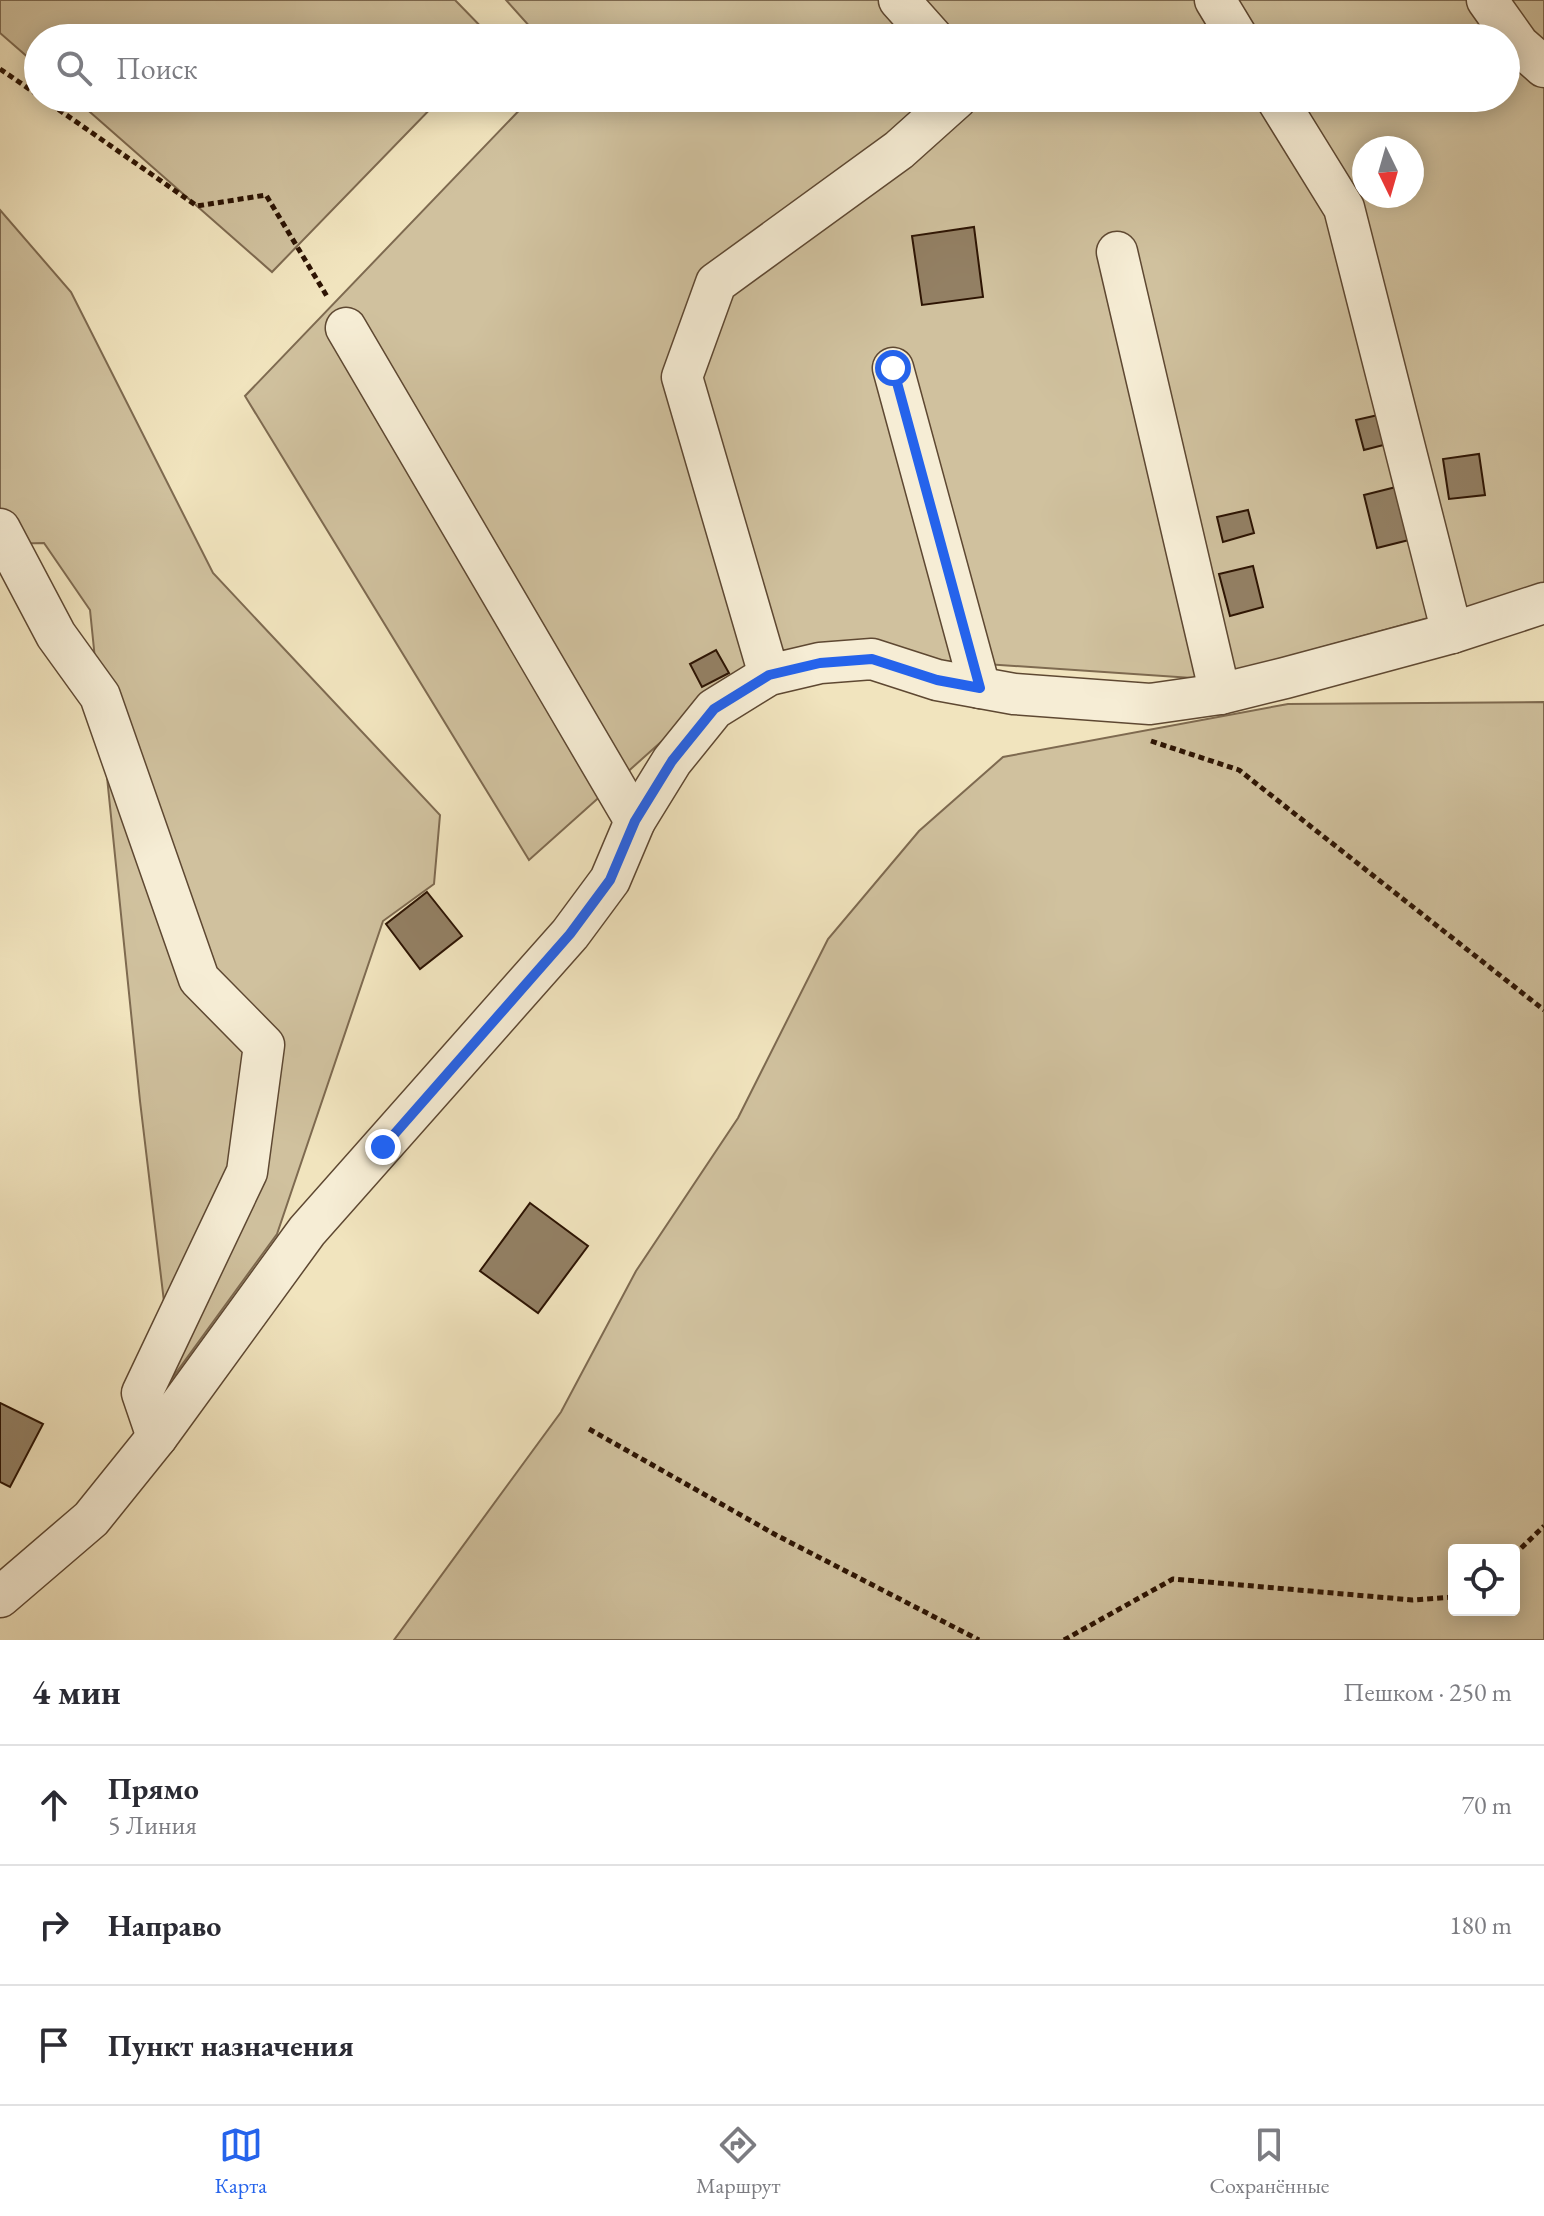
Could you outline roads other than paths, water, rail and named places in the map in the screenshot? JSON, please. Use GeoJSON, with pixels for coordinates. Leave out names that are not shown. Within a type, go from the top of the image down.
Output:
{"type":"FeatureCollection","features":[{"type":"Feature","properties":{"kind":"street"},"geometry":{"type":"LineString","coordinates":[[899,0],[920,24]]}},
{"type":"Feature","properties":{"kind":"street"},"geometry":{"type":"LineString","coordinates":[[1215,0],[1230,24]]}},
{"type":"Feature","properties":{"kind":"street"},"geometry":{"type":"LineString","coordinates":[[1487,0],[1504,24]]}},
{"type":"Feature","properties":{"kind":"street"},"geometry":{"type":"LineString","coordinates":[[1520,46],[1544,67]]}},
{"type":"Feature","properties":{"kind":"street"},"geometry":{"type":"LineString","coordinates":[[769,675],[682,377],[716,283],[899,150],[941,112]]}},
{"type":"Feature","properties":{"kind":"street"},"geometry":{"type":"LineString","coordinates":[[1285,112],[1344,208],[1452,633]]}},
{"type":"Feature","properties":{"kind":"street"},"geometry":{"type":"LineString","coordinates":[[1117,252],[1220,694]]}},
{"type":"Feature","properties":{"kind":"street"},"geometry":{"type":"LineString","coordinates":[[346,328],[635,821]]}},
{"type":"Feature","properties":{"kind":"street"},"geometry":{"type":"LineString","coordinates":[[893,368],[980,688]]}},
{"type":"Feature","properties":{"kind":"street"},"geometry":{"type":"LineString","coordinates":[[0,529],[56,635],[100,696],[199,979],[264,1045],[247,1172],[142,1393],[157,1437]]}},
{"type":"Feature","properties":{"kind":"street"},"geometry":{"type":"LineString","coordinates":[[0,1597],[91,1519],[157,1437],[307,1231],[570,934],[610,880],[635,821],[672,761],[714,709],[769,675],[820,663],[872,659],[937,680],[1014,694],[1150,704],[1220,694],[1285,678],[1452,633],[1544,603]]}}]}
